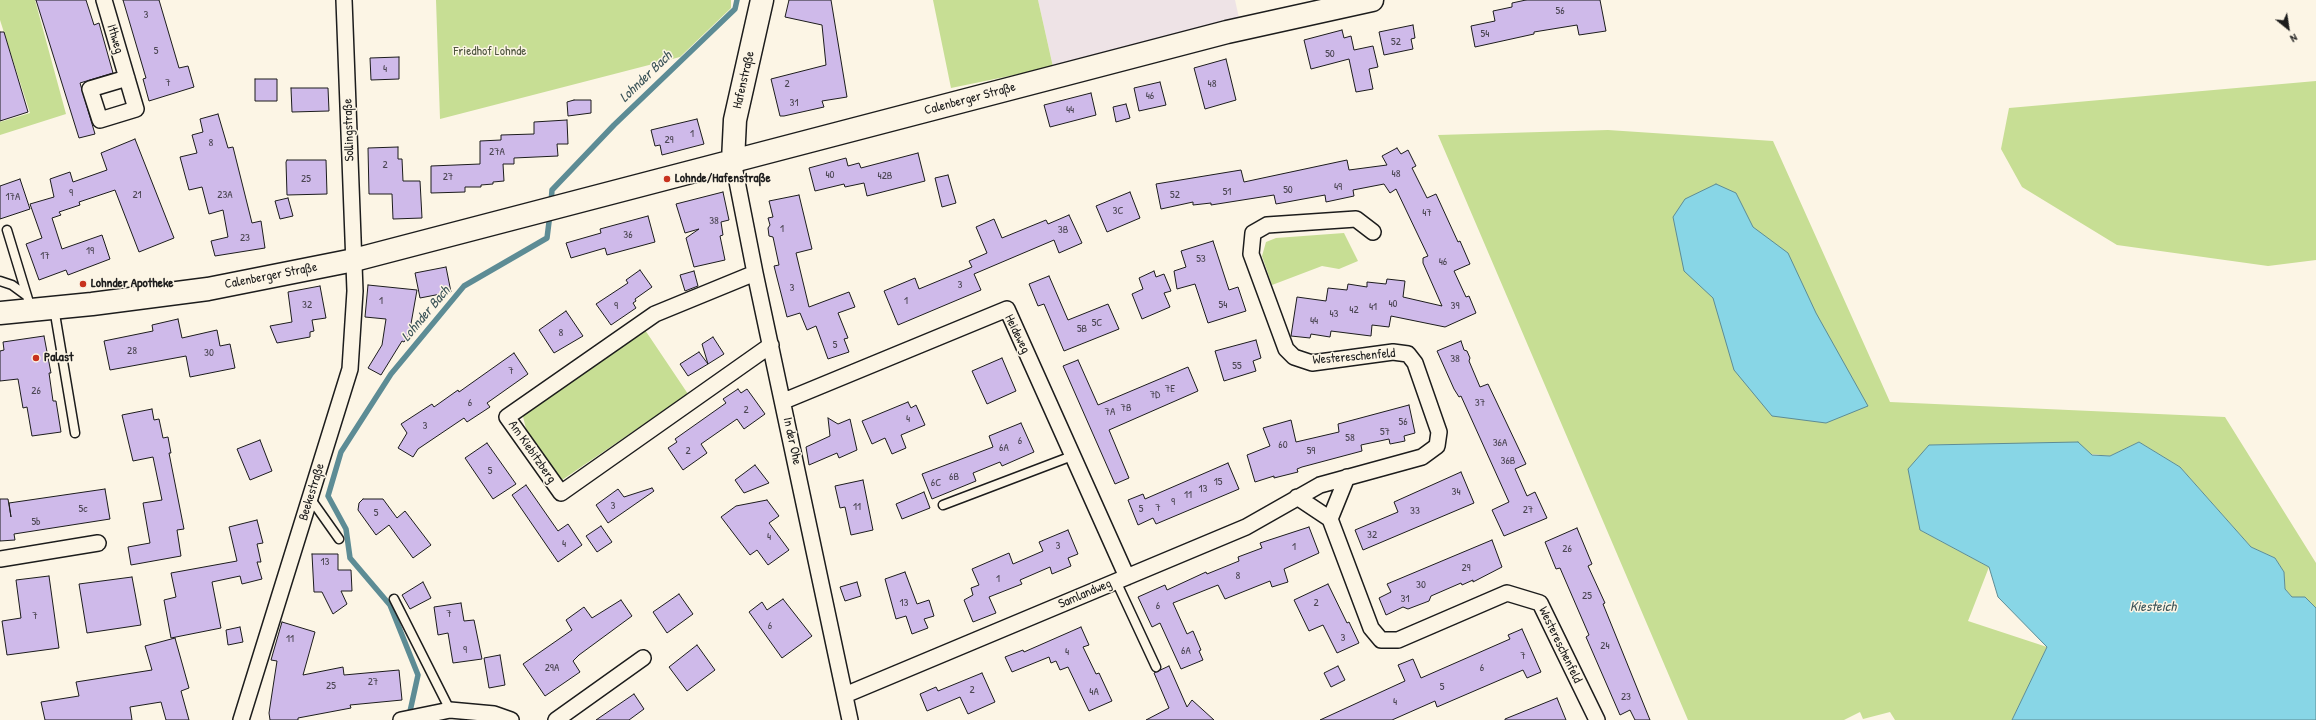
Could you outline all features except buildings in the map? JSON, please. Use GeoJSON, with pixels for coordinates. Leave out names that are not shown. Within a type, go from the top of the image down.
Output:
{"type":"FeatureCollection","features":[{"type":"Feature","properties":{"kind":"street","name":"Ithweg"},"geometry":{"type":"LineString","coordinates":[[104,0],[127,78]]}},
{"type":"Feature","properties":{"kind":"street","name":"Sollingstraße"},"geometry":{"type":"LineString","coordinates":[[344,0],[354,260]]}},
{"type":"Feature","properties":{"kind":"street","name":"Hafenstraße"},"geometry":{"type":"LineString","coordinates":[[733,161],[735,120],[762,0]]}},
{"type":"Feature","properties":{"kind":"street","name":"Calenberger Straße"},"geometry":{"type":"LineString","coordinates":[[0,313],[29,303],[54,308],[208,289],[354,260],[1227,32],[1372,0]]}},
{"type":"Feature","properties":{"kind":"street","name":"In der Ohe"},"geometry":{"type":"LineString","coordinates":[[733,161],[754,273],[784,401],[850,720]]}},
{"type":"Feature","properties":{"kind":"street","name":"Westereschenfeld"},"geometry":{"type":"LineString","coordinates":[[1320,485],[1422,457],[1437,446],[1439,432],[1415,363],[1408,354],[1393,352],[1312,363],[1294,357],[1286,349],[1251,254],[1252,233],[1267,225],[1356,219],[1373,232]]}},
{"type":"Feature","properties":{"kind":"street","name":"Beekestraße"},"geometry":{"type":"LineString","coordinates":[[241,720],[350,369],[355,291],[354,260]]}},
{"type":"Feature","properties":{"kind":"street","name":"Am Kiebitzberg"},"geometry":{"type":"LineString","coordinates":[[754,273],[655,314],[507,417],[561,493],[771,345]]}},
{"type":"Feature","properties":{"kind":"street","name":"Heideweg"},"geometry":{"type":"LineString","coordinates":[[784,401],[1008,309],[1072,456],[1121,579]]}},
{"type":"Feature","properties":{"kind":"street"},"geometry":{"type":"LineString","coordinates":[[1297,497],[1330,519],[1347,477]]}},
{"type":"Feature","properties":{"kind":"street","name":"Samlandweg"},"geometry":{"type":"LineString","coordinates":[[845,695],[1246,527],[1320,485]]}},
{"type":"Feature","properties":{"kind":"street","name":"Westereschenfeld"},"geometry":{"type":"LineString","coordinates":[[1330,519],[1371,628],[1381,640],[1398,640],[1507,593],[1540,602],[1597,720]]}},
{"type":"Feature","properties":{"kind":"street"},"geometry":{"type":"LineString","coordinates":[[0,559],[98,543]]}},
{"type":"Feature","properties":{"kind":"street"},"geometry":{"type":"LineString","coordinates":[[556,720],[642,658]]}},
{"type":"Feature","properties":{"kind":"street"},"geometry":{"type":"LineString","coordinates":[[401,720],[450,710],[494,714],[511,720]]}},
{"type":"Feature","properties":{"kind":"lane"},"geometry":{"type":"LineString","coordinates":[[7,230],[29,303]]}},
{"type":"Feature","properties":{"kind":"lane"},"geometry":{"type":"LineString","coordinates":[[0,281],[12,285],[29,303]]}},
{"type":"Feature","properties":{"kind":"lane"},"geometry":{"type":"LineString","coordinates":[[54,308],[76,433]]}},
{"type":"Feature","properties":{"kind":"lane"},"geometry":{"type":"LineString","coordinates":[[943,505],[1072,456]]}},
{"type":"Feature","properties":{"kind":"lane"},"geometry":{"type":"LineString","coordinates":[[310,498],[339,539]]}},
{"type":"Feature","properties":{"kind":"lane"},"geometry":{"type":"LineString","coordinates":[[1121,579],[1156,667]]}},
{"type":"Feature","properties":{"kind":"lane"},"geometry":{"type":"LineString","coordinates":[[394,599],[450,710]]}},
{"type":"Feature","properties":{"kind":"shaded area"},"geometry":{"type":"Polygon","coordinates":[[[1038,0],[1235,0],[1239,18],[1053,67],[1038,0]]]}},
{"type":"Feature","properties":{"kind":"green space"},"geometry":{"type":"Polygon","coordinates":[[[0,0],[35,0],[66,114],[0,135],[0,122],[30,113],[0,20],[0,0]]]}},
{"type":"Feature","properties":{"kind":"green space","name":"Friedhof Lohnde"},"geometry":{"type":"Polygon","coordinates":[[[436,0],[731,0],[731,8],[680,57],[440,119],[436,0]]]}},
{"type":"Feature","properties":{"kind":"green space"},"geometry":{"type":"Polygon","coordinates":[[[933,0],[1038,0],[1053,67],[951,88],[933,0]]]}},
{"type":"Feature","properties":{"kind":"green space"},"geometry":{"type":"Polygon","coordinates":[[[2316,81],[2316,260],[2268,266],[2117,245],[2022,187],[2001,149],[2009,108],[2316,81]]]}},
{"type":"Feature","properties":{"kind":"green space"},"geometry":{"type":"Polygon","coordinates":[[[1608,130],[1773,141],[1890,402],[2225,417],[2316,563],[2316,608],[2305,597],[2292,597],[2285,589],[2284,572],[2275,558],[2251,547],[2180,467],[2139,442],[2110,456],[2000,444],[1929,445],[1920,530],[1989,567],[1968,621],[2047,647],[2012,720],[1895,720],[1890,712],[1863,719],[1860,712],[1844,720],[1688,720],[1438,135],[1608,130]]]}},
{"type":"Feature","properties":{"kind":"green space"},"geometry":{"type":"Polygon","coordinates":[[[1344,233],[1358,261],[1339,269],[1322,266],[1272,285],[1262,256],[1266,242],[1276,238],[1344,233]]]}},
{"type":"Feature","properties":{"kind":"green space"},"geometry":{"type":"Polygon","coordinates":[[[643,327],[688,394],[562,480],[526,429],[522,412],[643,327]]]}},
{"type":"Feature","properties":{"kind":"water"},"geometry":{"type":"Polygon","coordinates":[[[1716,184],[1736,193],[1753,227],[1788,253],[1816,313],[1868,406],[1826,423],[1772,416],[1734,370],[1713,298],[1684,271],[1673,217],[1685,199],[1716,184]]]}},
{"type":"Feature","properties":{"kind":"water","name":"Kiesteich"},"geometry":{"type":"Polygon","coordinates":[[[2078,442],[2092,455],[2110,456],[2139,442],[2180,467],[2251,547],[2275,558],[2284,572],[2285,589],[2292,597],[2305,597],[2316,608],[2316,720],[2012,720],[2047,647],[1998,597],[1989,567],[1920,530],[1908,469],[1929,445],[2078,442]]]}},
{"type":"Feature","properties":{"kind":"waterway","name":"Lohnder Bach"},"geometry":{"type":"LineString","coordinates":[[551,203],[552,190],[614,125],[735,9],[737,0]]}},
{"type":"Feature","properties":{"kind":"waterway","name":"Lohnder Bach"},"geometry":{"type":"LineString","coordinates":[[409,716],[418,675],[390,605],[350,558],[346,529],[328,496],[341,452],[391,374],[464,286],[547,238],[550,214]]}},
{"type":"Feature","properties":{"kind":"place","name":"Lohnde/Hafenstraße"},"geometry":{"type":"Point","coordinates":[667,179]}},
{"type":"Feature","properties":{"kind":"place","name":"Lohnder Apotheke"},"geometry":{"type":"Point","coordinates":[83,284]}},
{"type":"Feature","properties":{"kind":"place","name":"Palast"},"geometry":{"type":"Point","coordinates":[36,358]}}]}
